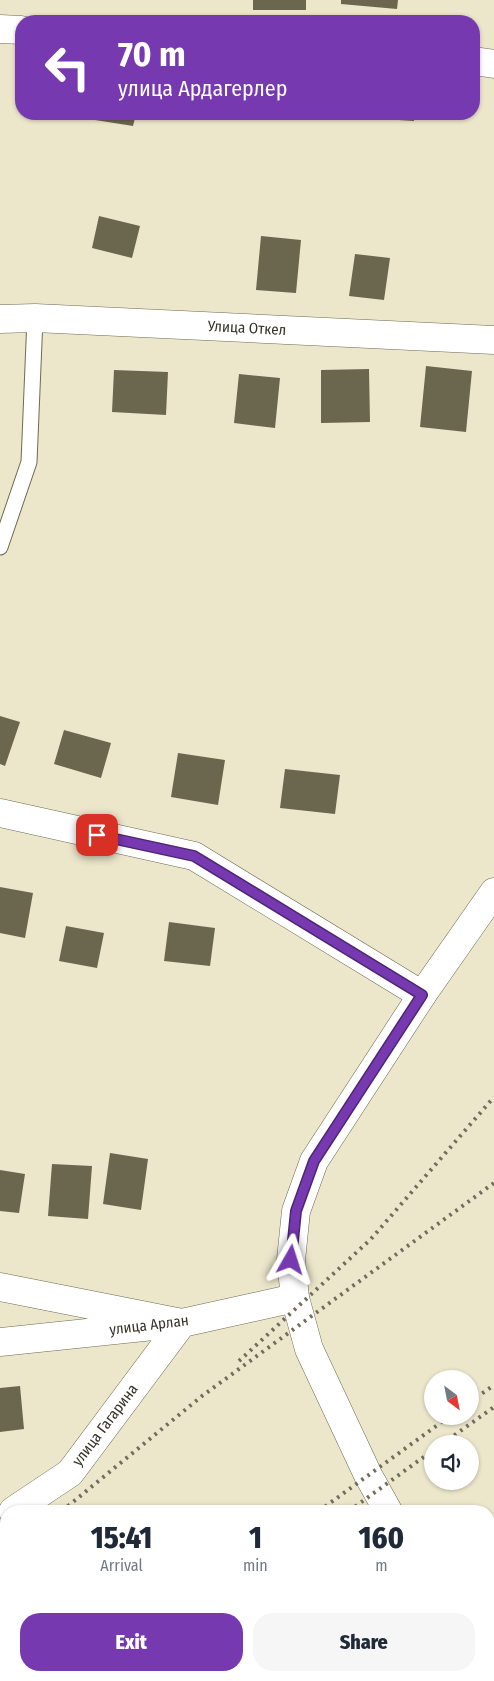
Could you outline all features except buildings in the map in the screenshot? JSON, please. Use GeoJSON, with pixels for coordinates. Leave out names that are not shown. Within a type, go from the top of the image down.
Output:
{"type":"FeatureCollection","features":[{"type":"Feature","properties":{"kind":"street"},"geometry":{"type":"LineString","coordinates":[[0,29],[15,30]]}},
{"type":"Feature","properties":{"kind":"street"},"geometry":{"type":"LineString","coordinates":[[480,62],[494,64]]}},
{"type":"Feature","properties":{"kind":"street","name":"Улица Откел"},"geometry":{"type":"LineString","coordinates":[[0,319],[36,318],[494,340]]}},
{"type":"Feature","properties":{"kind":"street"},"geometry":{"type":"LineString","coordinates":[[0,813],[194,856],[422,995]]}},
{"type":"Feature","properties":{"kind":"street"},"geometry":{"type":"LineString","coordinates":[[385,1505],[368,1475],[309,1349],[295,1298],[291,1260],[296,1211],[314,1161],[422,995],[494,892]]}},
{"type":"Feature","properties":{"kind":"street"},"geometry":{"type":"LineString","coordinates":[[0,1287],[182,1322]]}},
{"type":"Feature","properties":{"kind":"street","name":"улица Арлан"},"geometry":{"type":"LineString","coordinates":[[0,1342],[182,1322],[295,1298]]}},
{"type":"Feature","properties":{"kind":"street","name":"улица Гагарина"},"geometry":{"type":"LineString","coordinates":[[22,1505],[70,1473],[182,1322]]}},
{"type":"Feature","properties":{"kind":"lane"},"geometry":{"type":"LineString","coordinates":[[0,547],[29,462],[36,318]]}},
{"type":"Feature","properties":{"kind":"railway"},"geometry":{"type":"LineString","coordinates":[[239,1361],[371,1239],[494,1097]]}},
{"type":"Feature","properties":{"kind":"railway"},"geometry":{"type":"LineString","coordinates":[[69,1505],[202,1396],[494,1183]]}},
{"type":"Feature","properties":{"kind":"railway"},"geometry":{"type":"LineString","coordinates":[[479,1396],[494,1385]]}},
{"type":"Feature","properties":{"kind":"railway"},"geometry":{"type":"LineString","coordinates":[[455,1435],[494,1407]]}},
{"type":"Feature","properties":{"kind":"railway"},"geometry":{"type":"LineString","coordinates":[[327,1505],[438,1425]]}},
{"type":"Feature","properties":{"kind":"railway"},"geometry":{"type":"LineString","coordinates":[[357,1505],[424,1457]]}},
{"type":"Feature","properties":{"kind":"route"},"geometry":{"type":"LineString","coordinates":[[97,835],[194,856],[422,995],[314,1161],[296,1211],[291,1260]]}}]}
